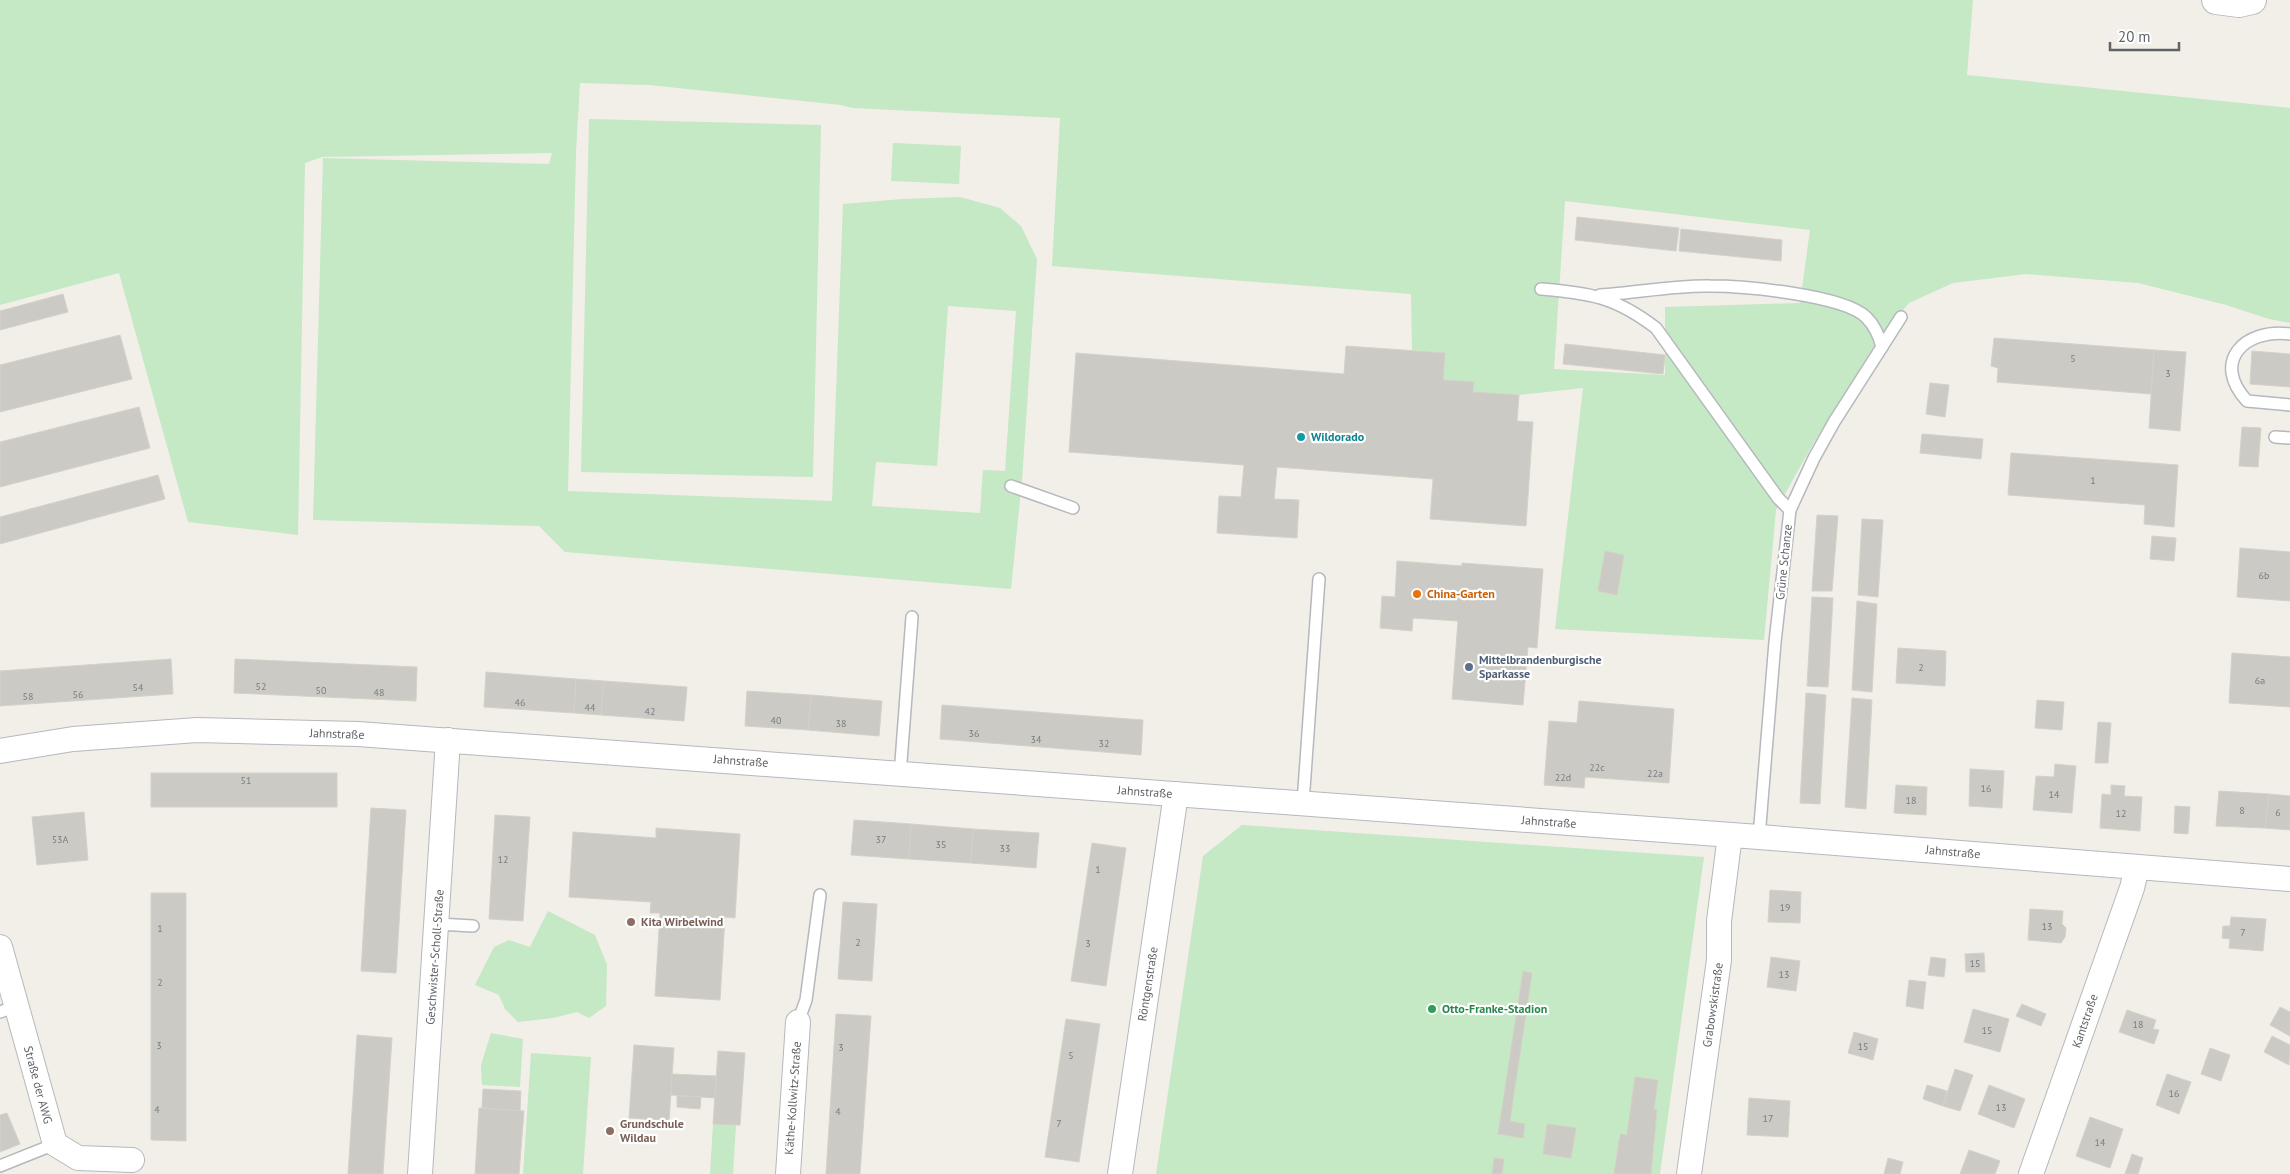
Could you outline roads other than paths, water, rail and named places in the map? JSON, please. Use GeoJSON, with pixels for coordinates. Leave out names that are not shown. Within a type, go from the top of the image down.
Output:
{"type":"FeatureCollection","features":[{"type":"Feature","properties":{"kind":"street"},"geometry":{"type":"LineString","coordinates":[[2216,0],[2239,3],[2252,0]]}},
{"type":"Feature","properties":{"kind":"street","name":"Jahnstraße"},"geometry":{"type":"LineString","coordinates":[[0,751],[73,739],[197,730],[358,734],[1759,837],[2290,879]]}},
{"type":"Feature","properties":{"kind":"street","name":"Geschwister-Scholl-Straße"},"geometry":{"type":"LineString","coordinates":[[420,1174],[438,924],[448,740]]}},
{"type":"Feature","properties":{"kind":"street","name":"Röntgenstraße"},"geometry":{"type":"LineString","coordinates":[[1120,1174],[1176,794]]}},
{"type":"Feature","properties":{"kind":"street","name":"Grabowskistraße"},"geometry":{"type":"LineString","coordinates":[[1689,1174],[1719,960],[1719,920],[1730,835]]}},
{"type":"Feature","properties":{"kind":"street","name":"Kantstraße"},"geometry":{"type":"LineString","coordinates":[[2031,1174],[2132,888],[2137,868]]}},
{"type":"Feature","properties":{"kind":"street","name":"Straße der AWG"},"geometry":{"type":"LineString","coordinates":[[0,947],[8,1009],[55,1144]]}},
{"type":"Feature","properties":{"kind":"street","name":"Käthe-Kollwitz-Straße"},"geometry":{"type":"LineString","coordinates":[[788,1174],[798,1022]]}},
{"type":"Feature","properties":{"kind":"street"},"geometry":{"type":"LineString","coordinates":[[55,1144],[78,1158],[132,1160]]}},
{"type":"Feature","properties":{"kind":"lane"},"geometry":{"type":"LineString","coordinates":[[1540,289],[1596,295],[1710,286],[1802,294],[1833,301],[1865,316],[1878,332],[1882,347]]}},
{"type":"Feature","properties":{"kind":"lane"},"geometry":{"type":"LineString","coordinates":[[1596,295],[1633,310],[1656,328],[1778,498],[1790,510]]}},
{"type":"Feature","properties":{"kind":"lane","name":"Grüne Schanze"},"geometry":{"type":"LineString","coordinates":[[1759,837],[1775,642],[1790,510],[1826,436],[1901,317]]}},
{"type":"Feature","properties":{"kind":"lane"},"geometry":{"type":"LineString","coordinates":[[2290,334],[2280,332],[2250,338],[2238,348],[2233,365],[2233,381],[2247,400],[2290,405]]}},
{"type":"Feature","properties":{"kind":"lane"},"geometry":{"type":"LineString","coordinates":[[2274,437],[2290,438]]}},
{"type":"Feature","properties":{"kind":"lane"},"geometry":{"type":"LineString","coordinates":[[1011,486],[1073,508]]}},
{"type":"Feature","properties":{"kind":"lane"},"geometry":{"type":"LineString","coordinates":[[1303,803],[1319,579]]}},
{"type":"Feature","properties":{"kind":"lane"},"geometry":{"type":"LineString","coordinates":[[900,775],[912,617]]}},
{"type":"Feature","properties":{"kind":"lane"},"geometry":{"type":"LineString","coordinates":[[798,1022],[806,1000],[820,895]]}},
{"type":"Feature","properties":{"kind":"lane"},"geometry":{"type":"LineString","coordinates":[[438,924],[473,926]]}},
{"type":"Feature","properties":{"kind":"lane"},"geometry":{"type":"LineString","coordinates":[[0,1166],[55,1144]]}},
{"type":"Feature","properties":{"kind":"place","name":"Wildorado"},"geometry":{"type":"Point","coordinates":[1301,437]}},
{"type":"Feature","properties":{"kind":"place","name":"China-Garten"},"geometry":{"type":"Point","coordinates":[1417,594]}},
{"type":"Feature","properties":{"kind":"place","name":"Mittelbrandenburgische Sparkasse"},"geometry":{"type":"Point","coordinates":[1469,667]}},
{"type":"Feature","properties":{"kind":"place","name":"Kita Wirbelwind"},"geometry":{"type":"Point","coordinates":[631,922]}},
{"type":"Feature","properties":{"kind":"place","name":"Otto-Franke-Stadion"},"geometry":{"type":"Point","coordinates":[1432,1009]}},
{"type":"Feature","properties":{"kind":"place","name":"Grundschule Wildau"},"geometry":{"type":"Point","coordinates":[610,1131]}}]}
